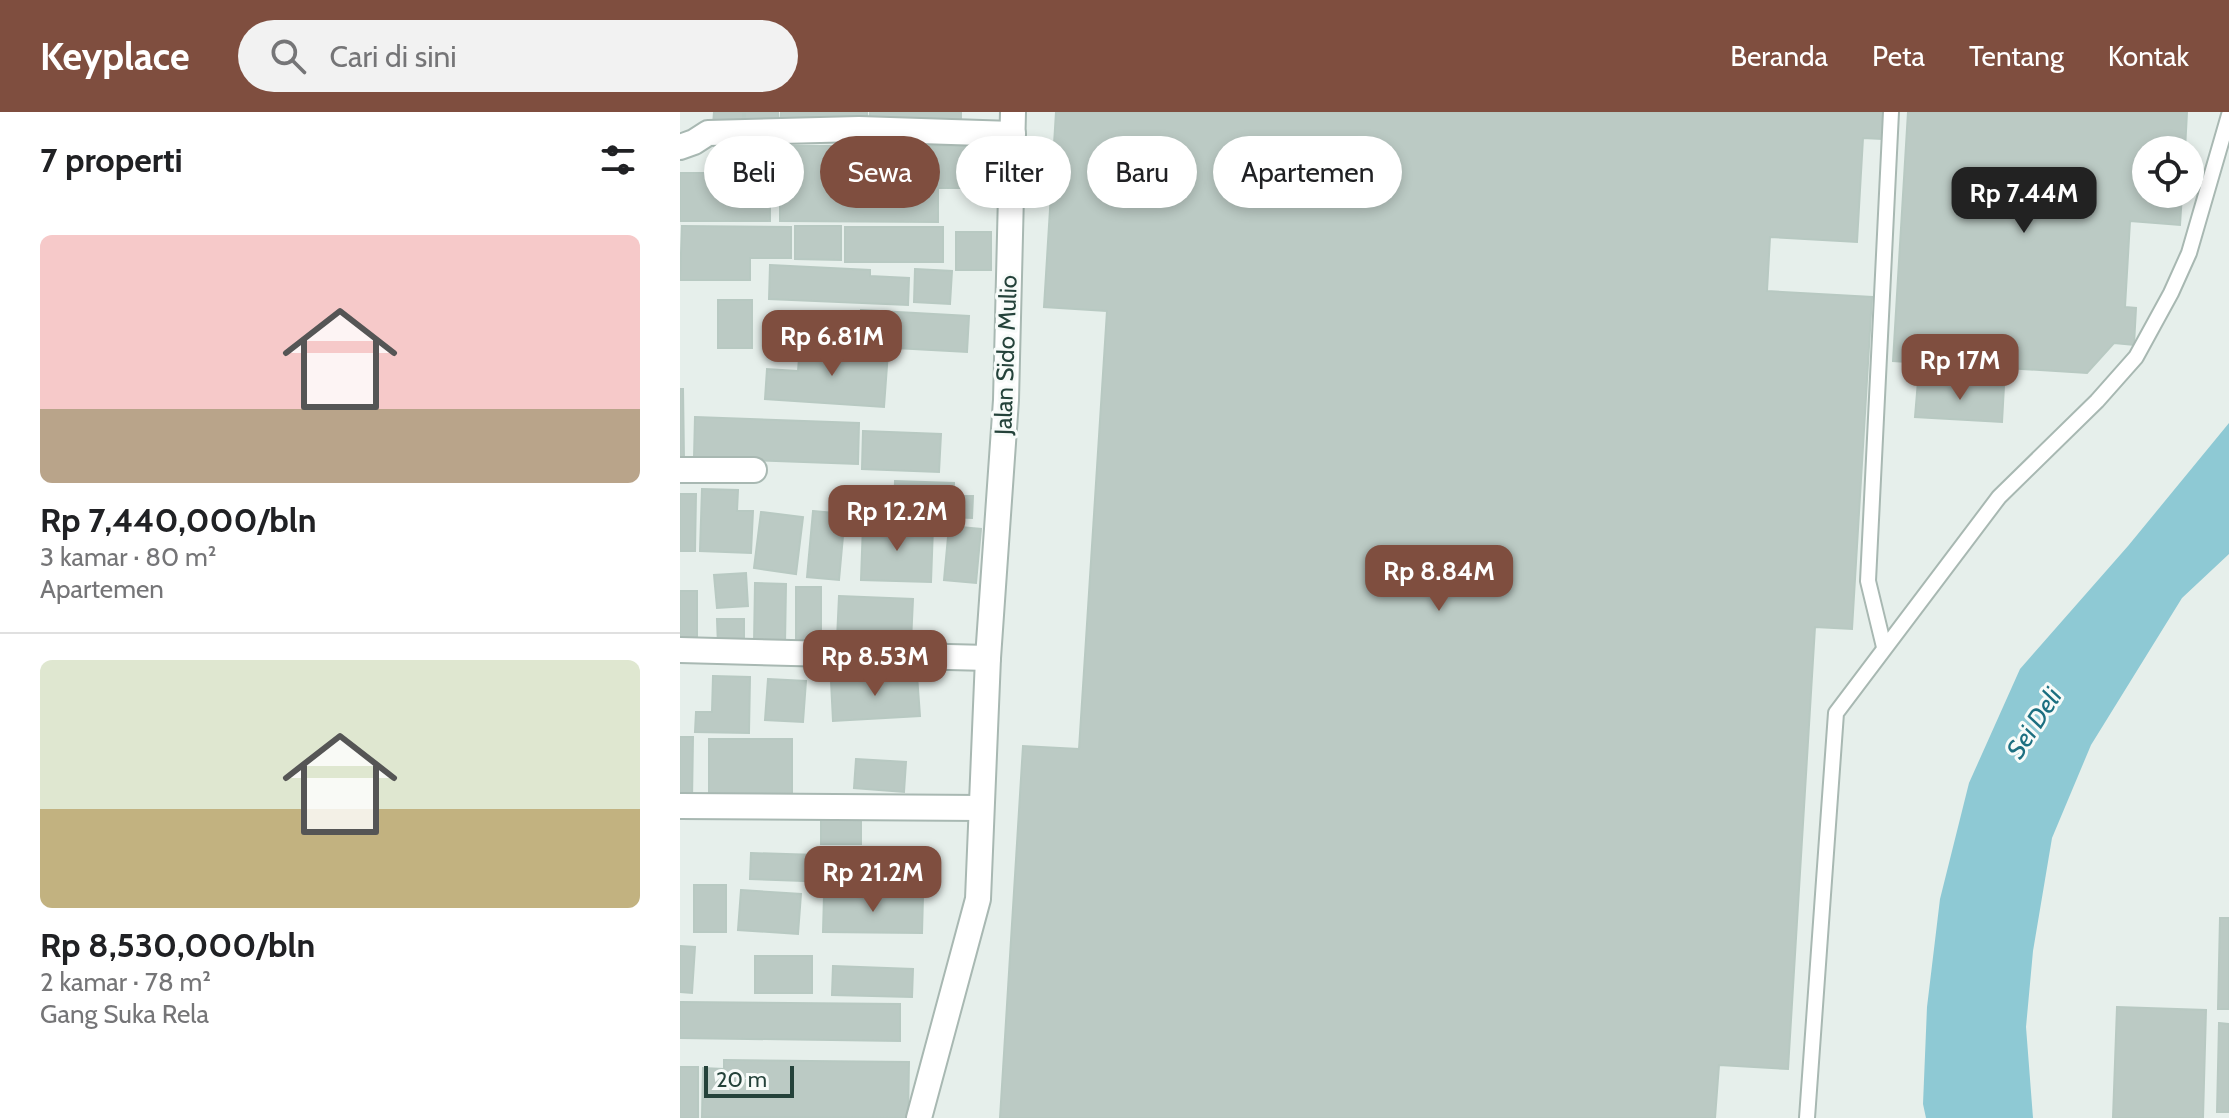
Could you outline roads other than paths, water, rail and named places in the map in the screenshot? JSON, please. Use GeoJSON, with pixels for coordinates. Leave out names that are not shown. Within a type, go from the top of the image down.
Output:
{"type":"FeatureCollection","features":[{"type":"Feature","properties":{"kind":"street"},"geometry":{"type":"LineString","coordinates":[[680,147],[708,133],[1013,123]]}},
{"type":"Feature","properties":{"kind":"street","name":"Jalan Sido Mulio"},"geometry":{"type":"LineString","coordinates":[[919,1118],[978,899],[988,658],[1006,400],[1013,123]]}},
{"type":"Feature","properties":{"kind":"street"},"geometry":{"type":"LineString","coordinates":[[680,470],[754,470]]}},
{"type":"Feature","properties":{"kind":"street"},"geometry":{"type":"LineString","coordinates":[[680,650],[988,658]]}},
{"type":"Feature","properties":{"kind":"street"},"geometry":{"type":"LineString","coordinates":[[680,806],[981,808]]}},
{"type":"Feature","properties":{"kind":"lane"},"geometry":{"type":"LineString","coordinates":[[1884,647],[1868,581],[1891,112]]}},
{"type":"Feature","properties":{"kind":"lane"},"geometry":{"type":"LineString","coordinates":[[1807,1118],[1836,713],[1999,497],[2097,401],[2136,357],[2189,253],[2229,115]]}},
{"type":"Feature","properties":{"kind":"water","name":"Sei Deli"},"geometry":{"type":"Polygon","coordinates":[[[2229,423],[2229,554],[2182,598],[2091,745],[2052,838],[2033,951],[2026,1027],[2033,1118],[1926,1118],[1923,1104],[1927,1007],[1940,899],[1969,783],[2020,669],[2128,546],[2229,423]]]}}]}
